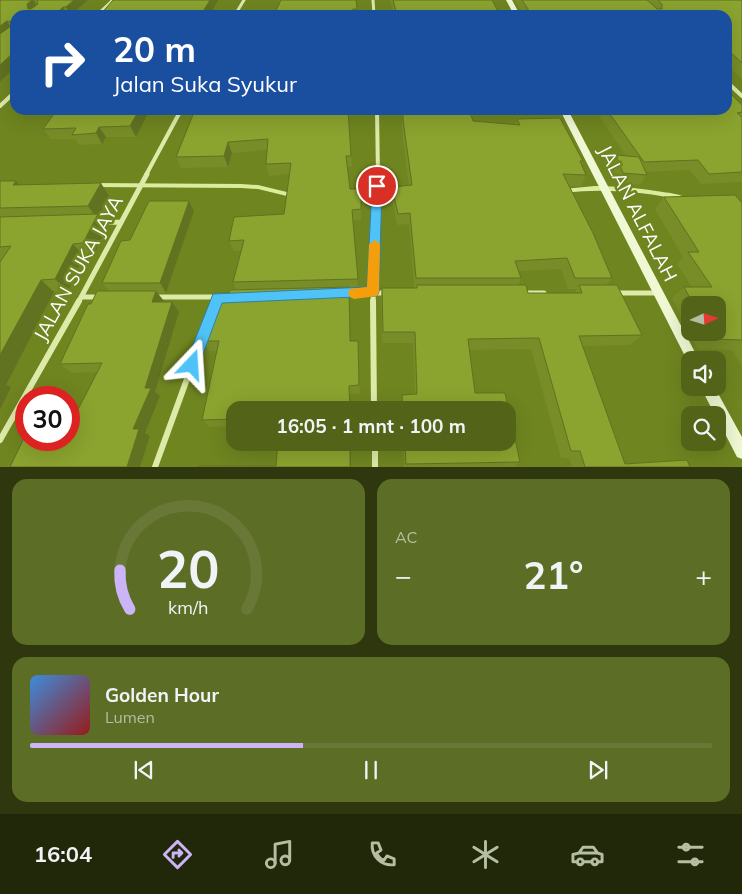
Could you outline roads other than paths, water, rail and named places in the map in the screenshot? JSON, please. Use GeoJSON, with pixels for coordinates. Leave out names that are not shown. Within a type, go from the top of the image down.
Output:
{"type":"FeatureCollection","features":[{"type":"Feature","properties":{"kind":"street"},"geometry":{"type":"LineString","coordinates":[[102,10],[113,0]]}},
{"type":"Feature","properties":{"kind":"street"},"geometry":{"type":"LineString","coordinates":[[732,87],[742,96]]}},
{"type":"Feature","properties":{"kind":"street"},"geometry":{"type":"LineString","coordinates":[[0,106],[10,97]]}},
{"type":"Feature","properties":{"kind":"street","name":"JALAN SUKA JAYA"},"geometry":{"type":"LineString","coordinates":[[0,440],[81,296],[178,115]]}},
{"type":"Feature","properties":{"kind":"street"},"geometry":{"type":"LineString","coordinates":[[374,401],[373,292],[378,168],[377,115]]}},
{"type":"Feature","properties":{"kind":"street","name":"JALAN ALFALAH"},"geometry":{"type":"LineString","coordinates":[[567,115],[688,351]]}},
{"type":"Feature","properties":{"kind":"street"},"geometry":{"type":"LineString","coordinates":[[92,223],[120,222]]}},
{"type":"Feature","properties":{"kind":"street"},"geometry":{"type":"LineString","coordinates":[[334,294],[392,293]]}},
{"type":"Feature","properties":{"kind":"street"},"geometry":{"type":"LineString","coordinates":[[520,293],[549,293]]}},
{"type":"Feature","properties":{"kind":"street"},"geometry":{"type":"LineString","coordinates":[[608,293],[658,293]]}},
{"type":"Feature","properties":{"kind":"street"},"geometry":{"type":"LineString","coordinates":[[81,296],[110,297]]}},
{"type":"Feature","properties":{"kind":"street"},"geometry":{"type":"LineString","coordinates":[[149,297],[227,297]]}},
{"type":"Feature","properties":{"kind":"street"},"geometry":{"type":"LineString","coordinates":[[214,306],[217,298]]}},
{"type":"Feature","properties":{"kind":"street"},"geometry":{"type":"LineString","coordinates":[[154,466],[211,315]]}},
{"type":"Feature","properties":{"kind":"street"},"geometry":{"type":"LineString","coordinates":[[712,396],[742,452]]}},
{"type":"Feature","properties":{"kind":"street"},"geometry":{"type":"LineString","coordinates":[[375,451],[375,466]]}},
{"type":"Feature","properties":{"kind":"waterway"},"geometry":{"type":"LineString","coordinates":[[94,185],[241,186],[258,187],[295,196]]}},
{"type":"Feature","properties":{"kind":"waterway"},"geometry":{"type":"LineString","coordinates":[[564,191],[610,188],[653,192],[683,198]]}},
{"type":"Feature","properties":{"kind":"waterway"},"geometry":{"type":"LineString","coordinates":[[352,196],[400,192]]}}]}
